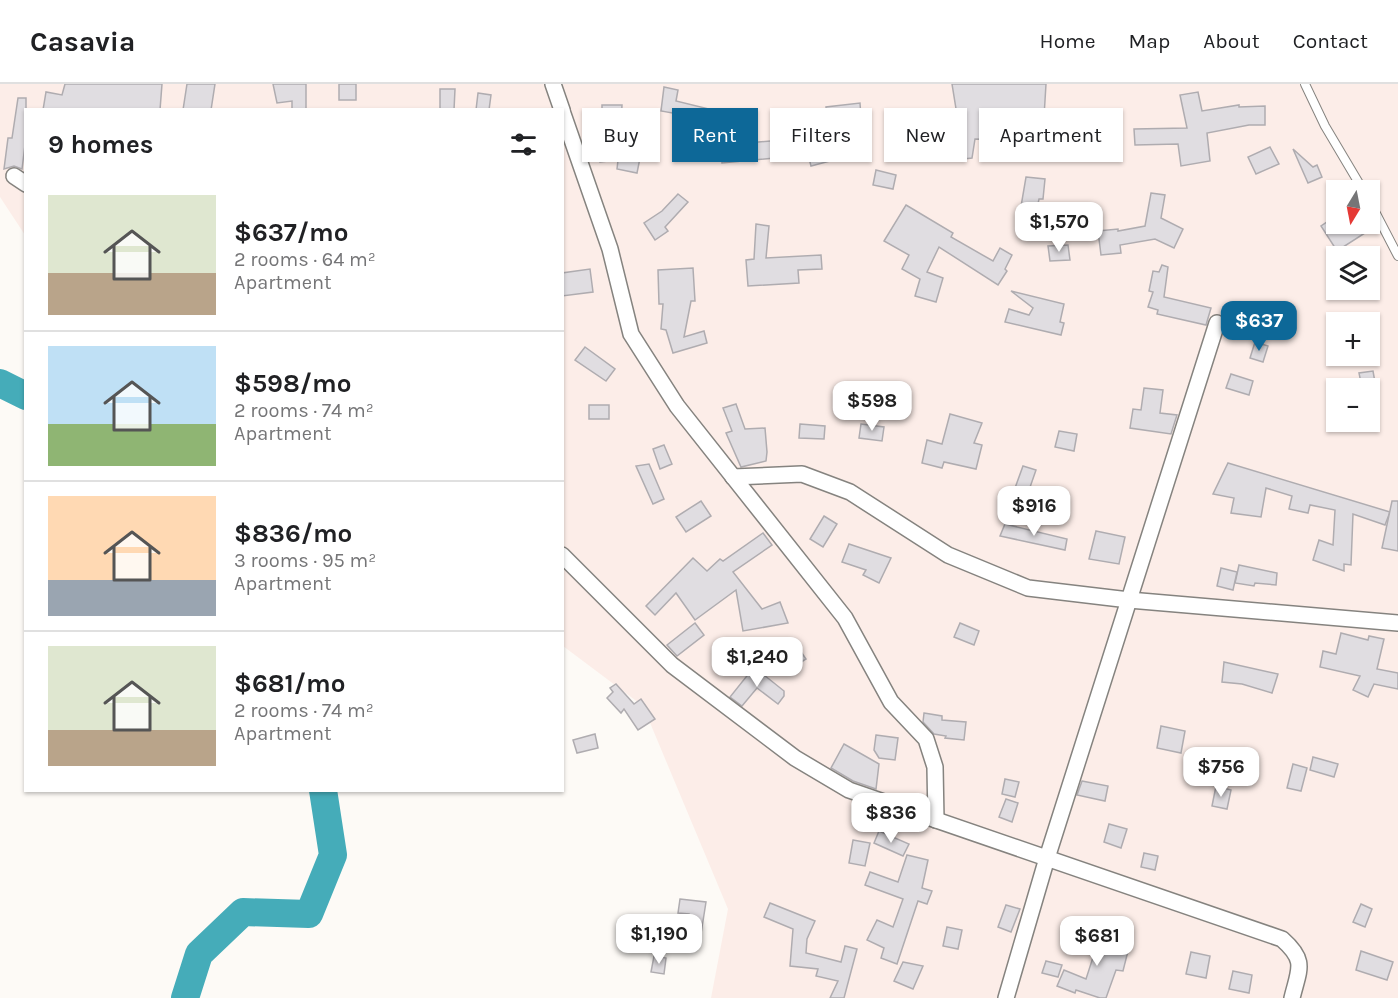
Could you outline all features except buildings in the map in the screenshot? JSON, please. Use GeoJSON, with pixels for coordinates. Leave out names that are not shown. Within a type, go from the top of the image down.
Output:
{"type":"FeatureCollection","features":[{"type":"Feature","properties":{"kind":"street"},"geometry":{"type":"LineString","coordinates":[[553,84],[561,108]]}},
{"type":"Feature","properties":{"kind":"street"},"geometry":{"type":"LineString","coordinates":[[564,116],[610,249],[631,334],[677,406],[845,618],[891,702],[926,739],[935,767],[936,820]]}},
{"type":"Feature","properties":{"kind":"street"},"geometry":{"type":"LineString","coordinates":[[1006,998],[1047,858],[1217,323]]}},
{"type":"Feature","properties":{"kind":"street"},"geometry":{"type":"LineString","coordinates":[[734,477],[802,474],[850,492],[948,555],[1028,588],[1129,600],[1398,623]]}},
{"type":"Feature","properties":{"kind":"street"},"geometry":{"type":"LineString","coordinates":[[564,557],[672,665],[795,758],[849,790],[1282,939],[1296,951],[1300,965],[1292,998]]}},
{"type":"Feature","properties":{"kind":"lane"},"geometry":{"type":"LineString","coordinates":[[1305,84],[1325,126],[1357,180]]}},
{"type":"Feature","properties":{"kind":"lane"},"geometry":{"type":"LineString","coordinates":[[1380,221],[1398,256]]}},
{"type":"Feature","properties":{"kind":"shaded area"},"geometry":{"type":"Polygon","coordinates":[[[0,84],[1398,84],[1398,998],[711,998],[728,909],[643,706],[564,647],[564,108],[24,108],[24,233],[0,197],[0,84]]]}},
{"type":"Feature","properties":{"kind":"waterway"},"geometry":{"type":"LineString","coordinates":[[0,383],[24,395]]}},
{"type":"Feature","properties":{"kind":"waterway"},"geometry":{"type":"LineString","coordinates":[[185,998],[199,954],[243,912],[309,914],[333,855],[323,792]]}}]}
